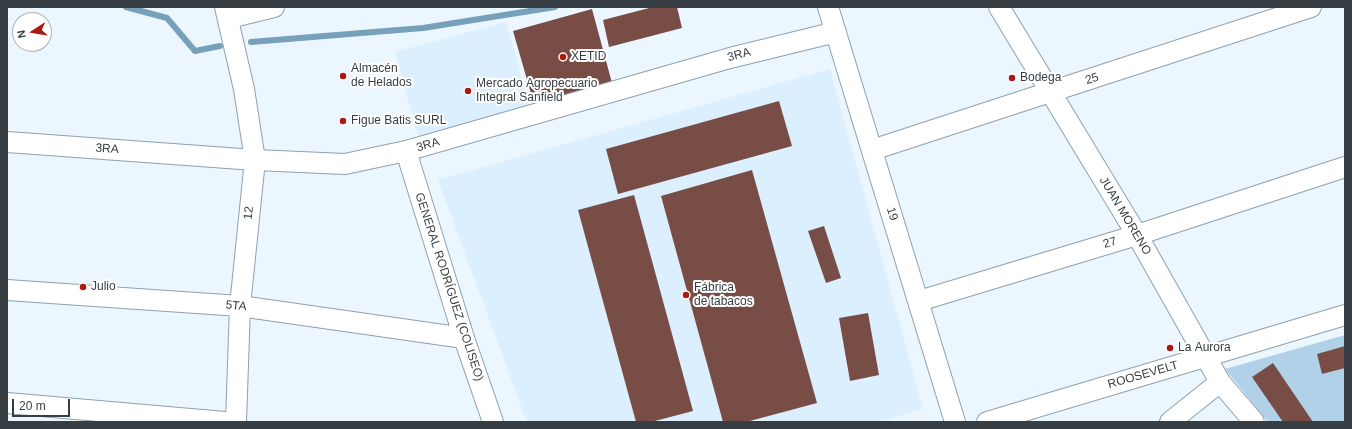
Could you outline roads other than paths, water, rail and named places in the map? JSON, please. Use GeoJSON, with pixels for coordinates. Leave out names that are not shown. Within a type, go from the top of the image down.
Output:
{"type":"FeatureCollection","features":[{"type":"Feature","properties":{"kind":"street"},"geometry":{"type":"LineString","coordinates":[[227,12],[274,7]]}},
{"type":"Feature","properties":{"kind":"street","name":"19"},"geometry":{"type":"LineString","coordinates":[[828,7],[920,301],[955,422]]}},
{"type":"Feature","properties":{"kind":"street","name":"JUAN MORENO"},"geometry":{"type":"LineString","coordinates":[[999,7],[1137,235],[1220,382],[1254,422]]}},
{"type":"Feature","properties":{"kind":"street","name":"25"},"geometry":{"type":"LineString","coordinates":[[872,150],[1312,7]]}},
{"type":"Feature","properties":{"kind":"street","name":"12"},"geometry":{"type":"LineString","coordinates":[[227,12],[244,89],[254,160],[240,306],[236,422]]}},
{"type":"Feature","properties":{"kind":"street","name":"3RA"},"geometry":{"type":"LineString","coordinates":[[7,142],[254,160],[345,164],[406,151],[730,58],[836,32]]}},
{"type":"Feature","properties":{"kind":"street","name":"GENERAL RODRÍGUEZ (COLISEO)"},"geometry":{"type":"LineString","coordinates":[[406,151],[464,338],[493,422]]}},
{"type":"Feature","properties":{"kind":"street","name":"27"},"geometry":{"type":"LineString","coordinates":[[920,301],[1137,235],[1345,167]]}},
{"type":"Feature","properties":{"kind":"street","name":"5TA"},"geometry":{"type":"LineString","coordinates":[[7,290],[240,306],[464,338]]}},
{"type":"Feature","properties":{"kind":"street","name":"ROOSEVELT"},"geometry":{"type":"LineString","coordinates":[[996,421],[1345,315]]}},
{"type":"Feature","properties":{"kind":"street"},"geometry":{"type":"LineString","coordinates":[[1170,422],[1220,382]]}},
{"type":"Feature","properties":{"kind":"street"},"geometry":{"type":"LineString","coordinates":[[7,403],[225,422]]}},
{"type":"Feature","properties":{"kind":"waterway"},"geometry":{"type":"LineString","coordinates":[[126,7],[167,18],[195,51],[220,46]]}},
{"type":"Feature","properties":{"kind":"waterway"},"geometry":{"type":"LineString","coordinates":[[251,42],[423,28],[555,7]]}},
{"type":"Feature","properties":{"kind":"place","name":"XETID"},"geometry":{"type":"Point","coordinates":[563,57]}},
{"type":"Feature","properties":{"kind":"place","name":"Almacén de Helados"},"geometry":{"type":"Point","coordinates":[343,76]}},
{"type":"Feature","properties":{"kind":"place","name":"Bodega"},"geometry":{"type":"Point","coordinates":[1012,78]}},
{"type":"Feature","properties":{"kind":"place","name":"Mercado Agropecuario Integral Sanfield"},"geometry":{"type":"Point","coordinates":[468,91]}},
{"type":"Feature","properties":{"kind":"place","name":"Figue Batis SURL"},"geometry":{"type":"Point","coordinates":[343,121]}},
{"type":"Feature","properties":{"kind":"place","name":"Julio"},"geometry":{"type":"Point","coordinates":[83,287]}},
{"type":"Feature","properties":{"kind":"place","name":"Fábrica de tabacos"},"geometry":{"type":"Point","coordinates":[686,295]}},
{"type":"Feature","properties":{"kind":"place","name":"La Aurora"},"geometry":{"type":"Point","coordinates":[1170,348]}}]}
